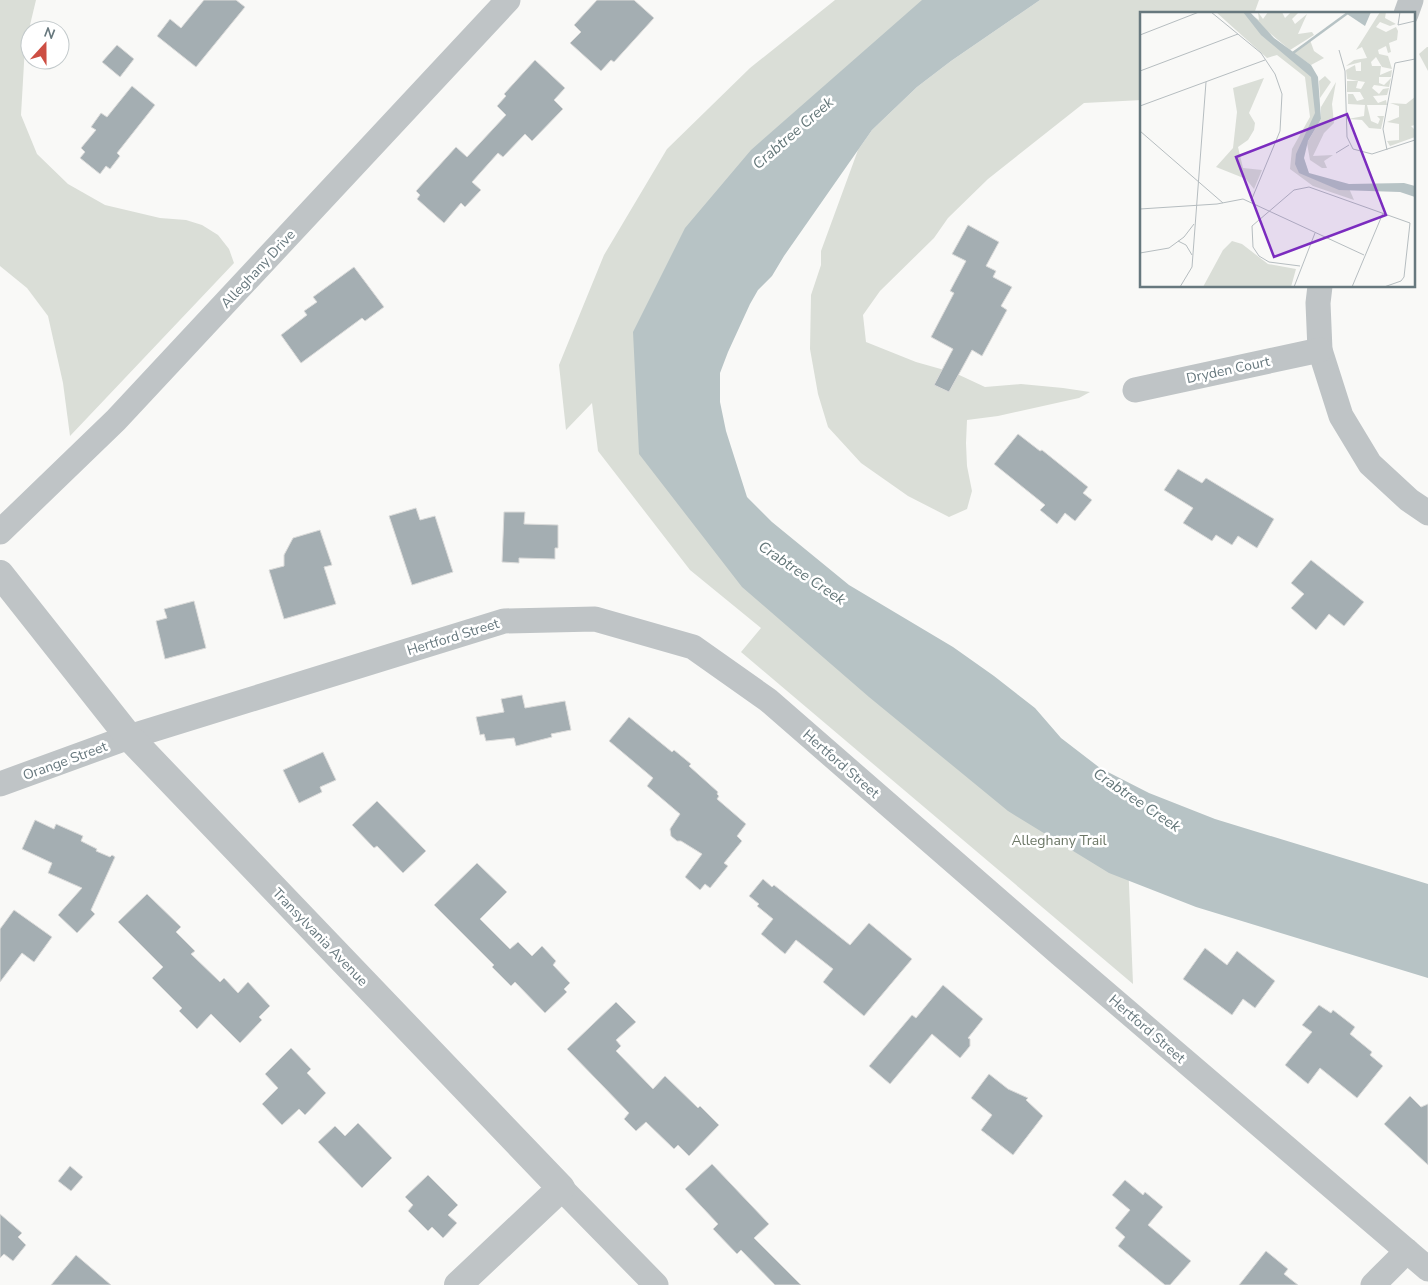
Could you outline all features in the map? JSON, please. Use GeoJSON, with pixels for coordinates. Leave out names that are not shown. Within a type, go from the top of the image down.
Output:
{"type":"FeatureCollection","features":[{"type":"Feature","properties":{"kind":"street","name":"Alleghany Drive"},"geometry":{"type":"LineString","coordinates":[[0,532],[116,420],[508,0]]}},
{"type":"Feature","properties":{"kind":"street"},"geometry":{"type":"LineString","coordinates":[[1407,12],[1412,0]]}},
{"type":"Feature","properties":{"kind":"street"},"geometry":{"type":"LineString","coordinates":[[1320,288],[1318,304],[1320,350],[1341,416],[1370,464],[1409,500],[1428,513]]}},
{"type":"Feature","properties":{"kind":"street","name":"Dryden Court"},"geometry":{"type":"LineString","coordinates":[[1135,390],[1320,350]]}},
{"type":"Feature","properties":{"kind":"street","name":"Transylvania Avenue"},"geometry":{"type":"LineString","coordinates":[[0,574],[129,737],[656,1285]]}},
{"type":"Feature","properties":{"kind":"street","name":"Hertford Street"},"geometry":{"type":"LineString","coordinates":[[129,737],[504,621],[595,619],[693,647],[768,700],[1067,961],[1428,1269]]}},
{"type":"Feature","properties":{"kind":"street","name":"Orange Street"},"geometry":{"type":"LineString","coordinates":[[0,784],[129,737]]}},
{"type":"Feature","properties":{"kind":"street"},"geometry":{"type":"LineString","coordinates":[[458,1285],[561,1188]]}},
{"type":"Feature","properties":{"kind":"street"},"geometry":{"type":"LineString","coordinates":[[1373,1285],[1407,1251]]}},
{"type":"Feature","properties":{"kind":"green space"},"geometry":{"type":"Polygon","coordinates":[[[0,0],[36,0],[31,20],[20,20],[20,70],[24,70],[21,115],[37,154],[68,184],[105,205],[160,218],[186,220],[202,225],[218,235],[229,249],[234,263],[70,436],[63,383],[48,316],[27,288],[0,266],[0,0]]]}},
{"type":"Feature","properties":{"kind":"green space","name":"Alleghany Trail"},"geometry":{"type":"Polygon","coordinates":[[[835,0],[993,0],[823,144],[681,398],[739,526],[1126,810],[1133,984],[741,652],[761,628],[690,570],[598,451],[592,403],[566,430],[559,365],[604,255],[667,149],[750,68],[835,0]]]}},
{"type":"Feature","properties":{"kind":"green space"},"geometry":{"type":"Polygon","coordinates":[[[1040,0],[1259,0],[1255,12],[1140,12],[1140,100],[1084,103],[988,179],[948,218],[934,238],[880,291],[863,315],[866,342],[916,362],[955,373],[985,387],[1021,384],[1090,392],[1079,398],[998,416],[967,420],[967,466],[972,491],[967,509],[949,517],[908,496],[861,463],[828,427],[818,394],[810,349],[811,295],[821,265],[821,251],[858,150],[872,130],[917,87],[951,61],[1040,0]]]}},
{"type":"Feature","properties":{"kind":"green space"},"geometry":{"type":"Polygon","coordinates":[[[1428,47],[1428,71],[1419,54],[1428,47]]]}},
{"type":"Feature","properties":{"kind":"water","name":"Crabtree Creek"},"geometry":{"type":"Polygon","coordinates":[[[922,0],[1040,0],[951,61],[917,87],[872,130],[772,276],[758,290],[720,373],[720,402],[726,431],[747,497],[772,522],[849,585],[953,647],[994,676],[1035,708],[1061,738],[1100,768],[1149,793],[1215,819],[1428,884],[1428,978],[1196,907],[1109,873],[1008,811],[869,697],[742,587],[639,454],[633,332],[685,228],[751,150],[922,0]]]}},
{"type":"Feature","properties":{"kind":"building"},"geometry":{"type":"Polygon","coordinates":[[[204,0],[236,0],[245,7],[196,67],[157,36],[170,19],[181,28],[204,0]]]}},
{"type":"Feature","properties":{"kind":"building"},"geometry":{"type":"Polygon","coordinates":[[[597,0],[634,0],[654,18],[614,62],[611,60],[601,71],[570,43],[581,32],[574,25],[597,0]]]}},
{"type":"Feature","properties":{"kind":"building"},"geometry":{"type":"Polygon","coordinates":[[[117,45],[134,59],[120,77],[102,62],[117,45]]]}},
{"type":"Feature","properties":{"kind":"building"},"geometry":{"type":"Polygon","coordinates":[[[535,60],[565,88],[554,100],[563,109],[532,141],[525,134],[503,157],[498,153],[472,182],[481,190],[465,207],[461,203],[444,223],[417,199],[420,195],[416,191],[456,147],[467,157],[506,115],[497,106],[506,96],[504,94],[535,60]]]}},
{"type":"Feature","properties":{"kind":"building"},"geometry":{"type":"Polygon","coordinates":[[[132,86],[155,105],[117,153],[120,156],[110,169],[106,166],[100,174],[80,158],[85,152],[81,148],[96,130],[91,127],[101,113],[107,117],[132,86]]]}},
{"type":"Feature","properties":{"kind":"building"},"geometry":{"type":"Polygon","coordinates":[[[968,225],[999,242],[986,266],[996,271],[993,277],[1012,287],[1001,306],[1007,310],[982,356],[972,350],[949,392],[934,385],[953,349],[931,337],[954,293],[950,291],[966,261],[952,254],[968,225]]]}},
{"type":"Feature","properties":{"kind":"building"},"geometry":{"type":"Polygon","coordinates":[[[354,267],[384,307],[365,321],[362,318],[301,363],[281,335],[307,315],[304,311],[317,302],[313,297],[354,267]]]}},
{"type":"Feature","properties":{"kind":"building"},"geometry":{"type":"Polygon","coordinates":[[[1018,434],[1040,451],[1042,450],[1088,487],[1083,493],[1092,500],[1075,521],[1065,513],[1057,524],[1040,510],[1045,505],[994,464],[1018,434]]]}},
{"type":"Feature","properties":{"kind":"building"},"geometry":{"type":"Polygon","coordinates":[[[1178,469],[1202,483],[1206,478],[1274,519],[1257,548],[1238,536],[1232,545],[1216,535],[1212,541],[1183,523],[1193,508],[1164,490],[1178,469]]]}},
{"type":"Feature","properties":{"kind":"building"},"geometry":{"type":"Polygon","coordinates":[[[416,508],[420,520],[435,516],[453,572],[412,585],[389,516],[416,508]]]}},
{"type":"Feature","properties":{"kind":"building"},"geometry":{"type":"Polygon","coordinates":[[[504,512],[525,512],[524,524],[558,525],[558,548],[555,548],[555,559],[519,558],[519,563],[502,562],[504,512]]]}},
{"type":"Feature","properties":{"kind":"building"},"geometry":{"type":"Polygon","coordinates":[[[320,530],[332,565],[324,567],[336,604],[284,619],[269,570],[284,566],[284,555],[293,538],[320,530]]]}},
{"type":"Feature","properties":{"kind":"building"},"geometry":{"type":"Polygon","coordinates":[[[1311,560],[1364,602],[1344,626],[1329,614],[1316,630],[1291,608],[1304,594],[1291,583],[1311,560]]]}},
{"type":"Feature","properties":{"kind":"building"},"geometry":{"type":"Polygon","coordinates":[[[194,601],[206,648],[165,659],[156,621],[167,618],[164,609],[194,601]]]}},
{"type":"Feature","properties":{"kind":"building"},"geometry":{"type":"Polygon","coordinates":[[[522,695],[525,708],[565,701],[571,730],[551,734],[552,737],[516,746],[514,738],[486,741],[484,734],[480,735],[476,717],[504,712],[501,699],[522,695]]]}},
{"type":"Feature","properties":{"kind":"building"},"geometry":{"type":"Polygon","coordinates":[[[629,717],[672,752],[674,750],[691,764],[689,766],[718,792],[719,796],[717,799],[746,824],[737,836],[742,841],[724,863],[728,866],[710,888],[705,884],[700,890],[685,877],[702,854],[671,836],[670,829],[680,814],[647,786],[653,778],[609,741],[629,717]]]}},
{"type":"Feature","properties":{"kind":"building"},"geometry":{"type":"Polygon","coordinates":[[[323,752],[336,780],[320,787],[322,792],[299,803],[283,770],[323,752]]]}},
{"type":"Feature","properties":{"kind":"building"},"geometry":{"type":"Polygon","coordinates":[[[377,801],[426,851],[403,873],[377,846],[374,848],[352,825],[377,801]]]}},
{"type":"Feature","properties":{"kind":"building"},"geometry":{"type":"Polygon","coordinates":[[[35,820],[54,829],[56,824],[83,836],[81,841],[97,849],[96,851],[110,857],[112,855],[115,857],[91,910],[95,914],[77,933],[58,915],[82,888],[48,873],[52,863],[22,849],[35,820]]]}},
{"type":"Feature","properties":{"kind":"building"},"geometry":{"type":"Polygon","coordinates":[[[477,863],[507,892],[480,919],[510,949],[518,942],[532,956],[542,946],[556,961],[553,965],[570,983],[564,989],[567,992],[545,1013],[515,982],[511,986],[492,967],[494,965],[434,905],[477,863]]]}},
{"type":"Feature","properties":{"kind":"building"},"geometry":{"type":"Polygon","coordinates":[[[763,879],[772,887],[774,885],[850,945],[869,923],[912,959],[864,1016],[823,982],[833,969],[796,940],[785,954],[761,934],[773,919],[757,906],[759,904],[749,896],[763,879]]]}},
{"type":"Feature","properties":{"kind":"building"},"geometry":{"type":"Polygon","coordinates":[[[147,894],[181,927],[176,932],[195,951],[191,954],[220,982],[224,978],[238,993],[248,982],[270,1006],[259,1017],[262,1020],[240,1043],[211,1014],[197,1029],[179,1011],[182,1008],[152,978],[163,967],[118,922],[147,894]]]}},
{"type":"Feature","properties":{"kind":"building"},"geometry":{"type":"Polygon","coordinates":[[[14,910],[52,937],[34,962],[22,953],[0,982],[0,929],[14,910]]]}},
{"type":"Feature","properties":{"kind":"building"},"geometry":{"type":"Polygon","coordinates":[[[1205,948],[1227,965],[1237,951],[1275,981],[1255,1008],[1243,999],[1232,1015],[1183,979],[1205,948]]]}},
{"type":"Feature","properties":{"kind":"building"},"geometry":{"type":"Polygon","coordinates":[[[943,985],[983,1019],[968,1038],[970,1039],[970,1046],[960,1058],[932,1034],[890,1084],[869,1066],[912,1015],[916,1018],[943,985]]]}},
{"type":"Feature","properties":{"kind":"building"},"geometry":{"type":"Polygon","coordinates":[[[616,1002],[636,1022],[616,1040],[621,1046],[616,1051],[653,1089],[665,1076],[698,1108],[700,1106],[719,1125],[689,1156],[678,1145],[674,1149],[646,1122],[636,1131],[624,1119],[629,1113],[567,1049],[616,1002]]]}},
{"type":"Feature","properties":{"kind":"building"},"geometry":{"type":"Polygon","coordinates":[[[1319,1005],[1331,1013],[1333,1010],[1355,1027],[1350,1034],[1372,1052],[1370,1055],[1383,1066],[1357,1098],[1320,1068],[1308,1084],[1285,1065],[1312,1032],[1302,1025],[1319,1005]]]}},
{"type":"Feature","properties":{"kind":"building"},"geometry":{"type":"Polygon","coordinates":[[[291,1048],[311,1069],[307,1073],[326,1093],[305,1115],[299,1109],[282,1125],[262,1104],[278,1088],[265,1074],[291,1048]]]}},
{"type":"Feature","properties":{"kind":"building"},"geometry":{"type":"Polygon","coordinates":[[[989,1074],[1008,1089],[1028,1098],[1026,1100],[1043,1116],[1013,1155],[981,1130],[992,1115],[971,1098],[989,1074]]]}},
{"type":"Feature","properties":{"kind":"building"},"geometry":{"type":"Polygon","coordinates":[[[1410,1096],[1421,1107],[1428,1104],[1428,1165],[1384,1124],[1410,1096]]]}},
{"type":"Feature","properties":{"kind":"building"},"geometry":{"type":"Polygon","coordinates":[[[358,1123],[392,1158],[362,1188],[318,1142],[335,1126],[345,1136],[358,1123]]]}},
{"type":"Feature","properties":{"kind":"building"},"geometry":{"type":"Polygon","coordinates":[[[712,1164],[769,1224],[754,1238],[801,1285],[775,1285],[741,1250],[737,1254],[713,1229],[718,1224],[685,1189],[712,1164]]]}},
{"type":"Feature","properties":{"kind":"building"},"geometry":{"type":"Polygon","coordinates":[[[70,1166],[83,1177],[71,1191],[58,1181],[70,1166]]]}},
{"type":"Feature","properties":{"kind":"building"},"geometry":{"type":"Polygon","coordinates":[[[428,1175],[458,1205],[448,1215],[457,1223],[443,1238],[432,1227],[428,1231],[408,1211],[413,1205],[405,1197],[428,1175]]]}},
{"type":"Feature","properties":{"kind":"building"},"geometry":{"type":"Polygon","coordinates":[[[1125,1180],[1143,1195],[1145,1192],[1163,1207],[1148,1225],[1191,1261],[1170,1285],[1165,1285],[1118,1246],[1125,1237],[1115,1228],[1130,1210],[1112,1195],[1125,1180]]]}},
{"type":"Feature","properties":{"kind":"building"},"geometry":{"type":"Polygon","coordinates":[[[0,1214],[22,1233],[18,1237],[26,1245],[13,1261],[4,1254],[0,1258],[0,1214]]]}},
{"type":"Feature","properties":{"kind":"building"},"geometry":{"type":"Polygon","coordinates":[[[1266,1251],[1288,1269],[1284,1274],[1298,1285],[1239,1285],[1266,1251]]]}},
{"type":"Feature","properties":{"kind":"building"},"geometry":{"type":"Polygon","coordinates":[[[76,1255],[111,1285],[51,1285],[76,1255]]]}}]}
